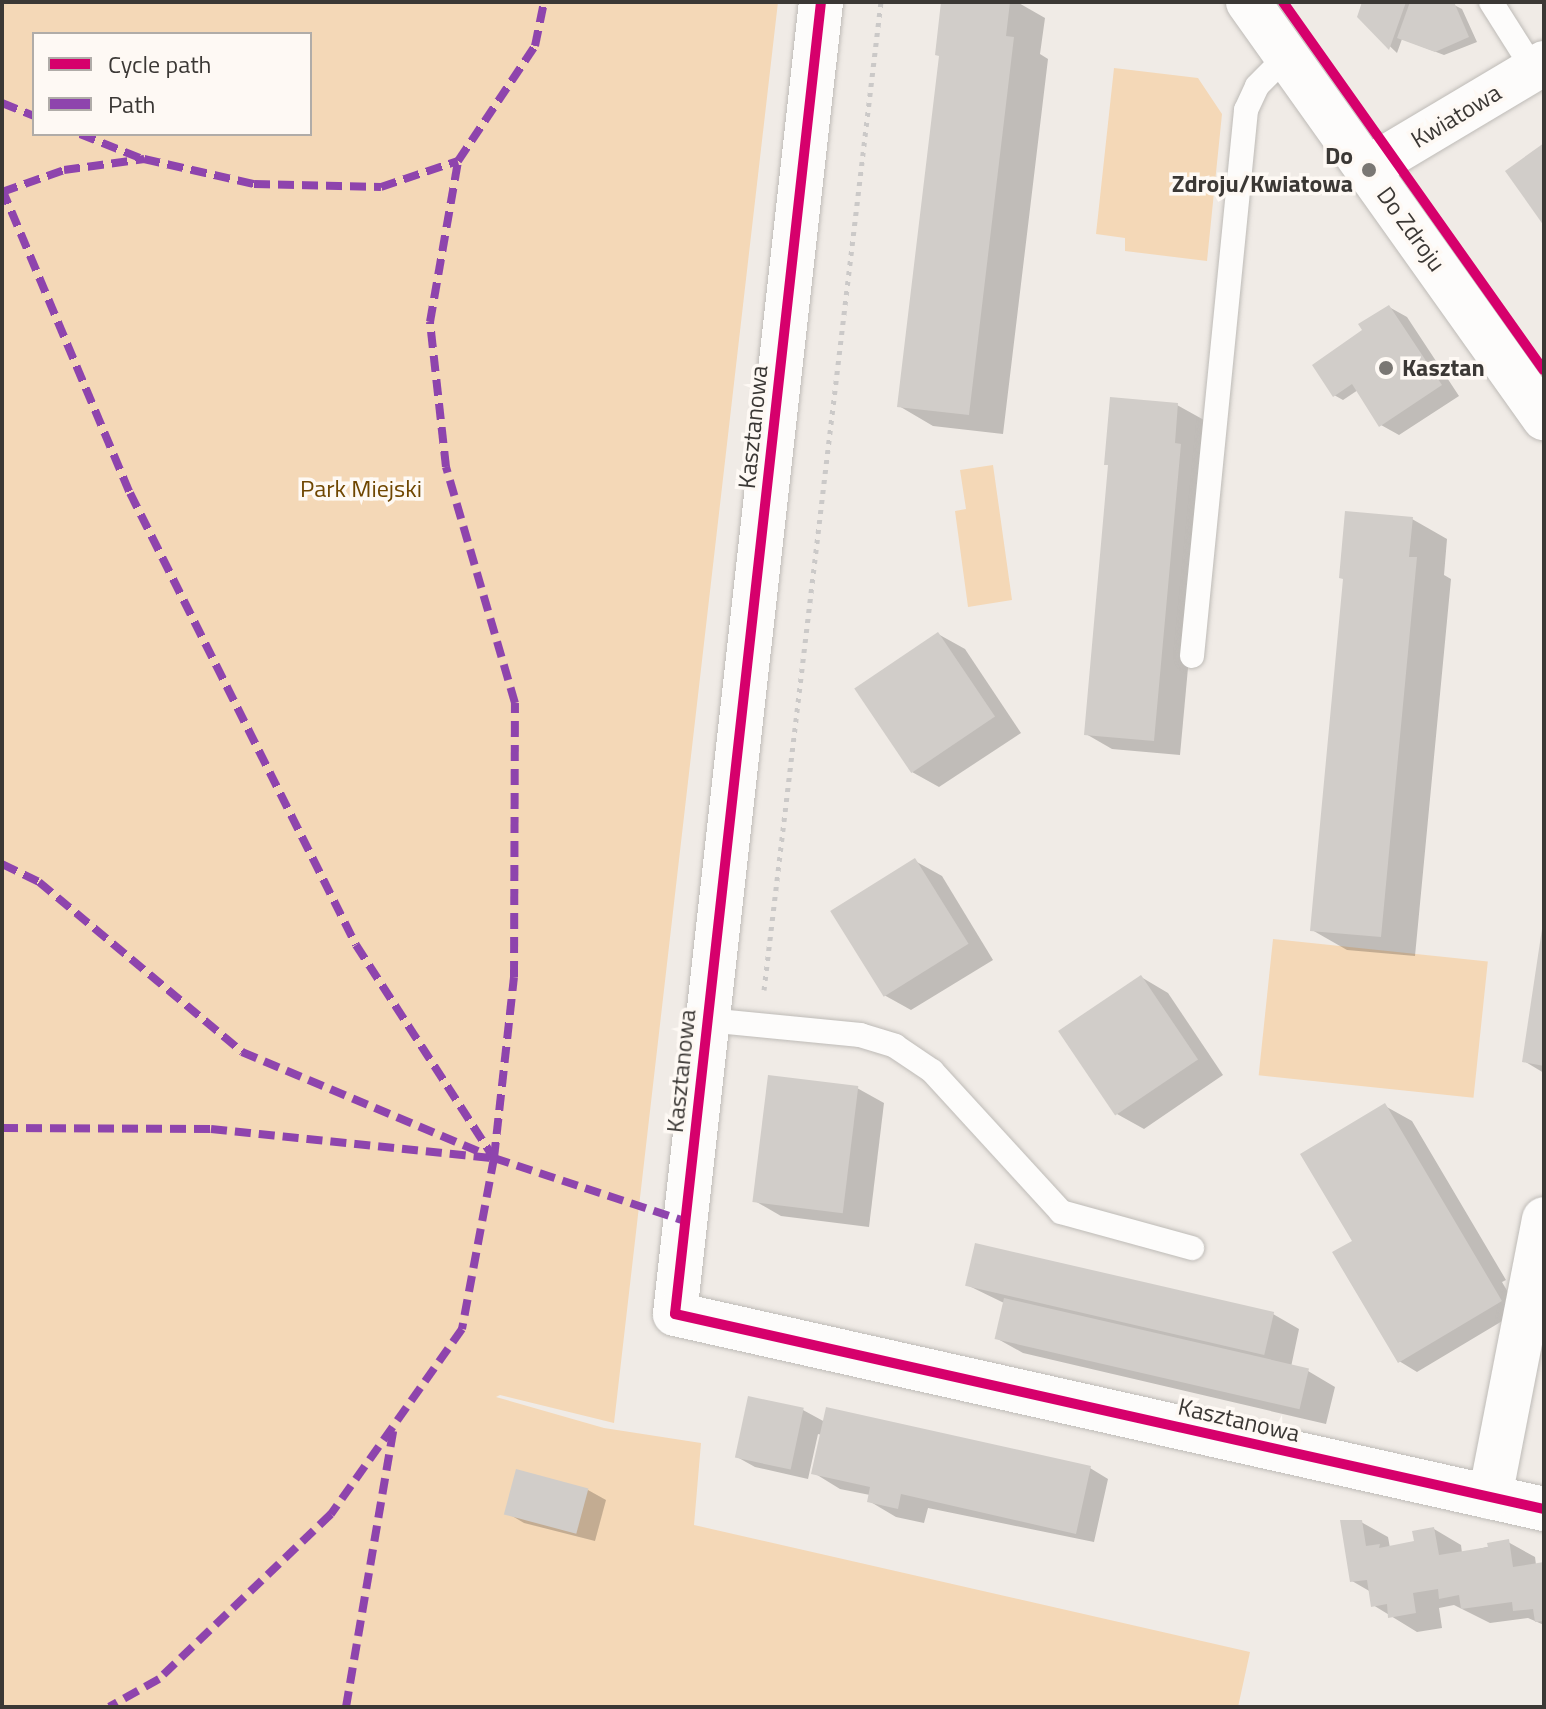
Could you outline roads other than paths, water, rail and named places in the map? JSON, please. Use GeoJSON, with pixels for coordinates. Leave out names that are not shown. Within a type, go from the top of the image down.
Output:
{"type":"FeatureCollection","features":[{"type":"Feature","properties":{"kind":"street","name":"Kasztanowa"},"geometry":{"type":"LineString","coordinates":[[821,2],[675,1314],[1490,1497]]}},
{"type":"Feature","properties":{"kind":"street","name":"Do Zdroju"},"geometry":{"type":"LineString","coordinates":[[1248,2],[1544,418]]}},
{"type":"Feature","properties":{"kind":"street","name":"Kwiatowa"},"geometry":{"type":"LineString","coordinates":[[1368,168],[1539,66]]}},
{"type":"Feature","properties":{"kind":"street"},"geometry":{"type":"LineString","coordinates":[[1544,1219],[1490,1497],[1544,1509]]}},
{"type":"Feature","properties":{"kind":"lane"},"geometry":{"type":"LineString","coordinates":[[1491,2],[1539,66]]}},
{"type":"Feature","properties":{"kind":"lane"},"geometry":{"type":"LineString","coordinates":[[1192,656],[1246,110],[1257,86],[1287,56]]}},
{"type":"Feature","properties":{"kind":"lane"},"geometry":{"type":"LineString","coordinates":[[707,1020],[860,1035],[895,1046],[932,1071],[1061,1212],[1192,1248]]}},
{"type":"Feature","properties":{"kind":"place","name":"Do Zdroju/Kwiatowa"},"geometry":{"type":"Point","coordinates":[1369,170]}},
{"type":"Feature","properties":{"kind":"place","name":"Kasztan"},"geometry":{"type":"Point","coordinates":[1386,368]}},
{"type":"Feature","properties":{"kind":"park label","name":"Park Miejski"},"geometry":{"type":"Point","coordinates":[361,489]}}]}
